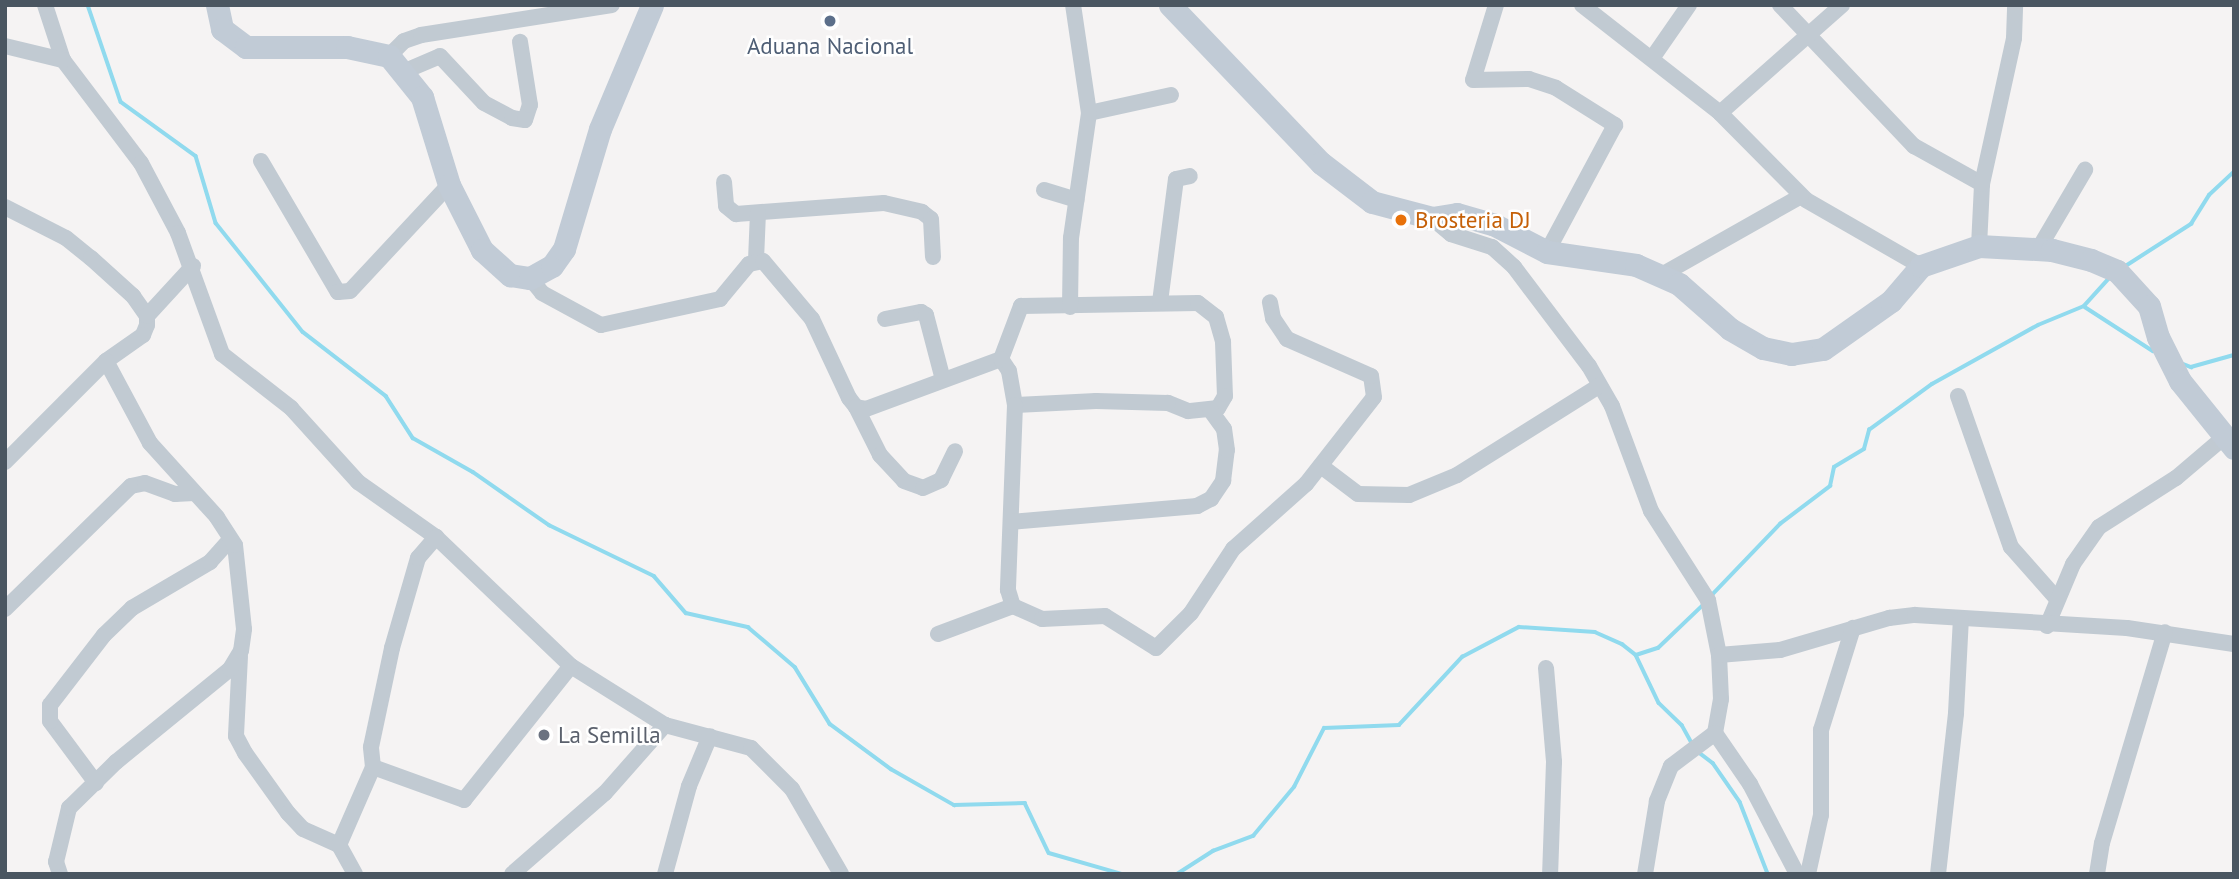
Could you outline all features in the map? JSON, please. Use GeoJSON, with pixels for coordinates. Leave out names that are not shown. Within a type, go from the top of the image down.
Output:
{"type":"FeatureCollection","features":[{"type":"Feature","properties":{"kind":"main road"},"geometry":{"type":"LineString","coordinates":[[217,5],[222,29],[246,47],[347,47],[397,64],[434,127],[449,185],[488,257],[510,275],[530,278],[552,266],[564,249],[600,129],[652,5]]}},
{"type":"Feature","properties":{"kind":"main road"},"geometry":{"type":"LineString","coordinates":[[1170,5],[1348,187],[1372,202],[1432,218],[1457,215],[1493,224],[1546,252],[1636,265],[1679,284],[1730,329],[1763,348],[1791,354],[1823,349],[1861,326],[1906,287],[1921,266],[1979,246],[2039,248],[2091,260],[2117,271],[2149,306],[2158,337],[2180,381],[2228,443]]}},
{"type":"Feature","properties":{"kind":"street"},"geometry":{"type":"LineString","coordinates":[[46,5],[63,60],[141,163],[193,266],[222,354],[291,408],[358,482],[436,537],[571,666],[665,725],[751,748],[770,764],[798,798],[837,872]]}},
{"type":"Feature","properties":{"kind":"street"},"geometry":{"type":"LineString","coordinates":[[520,42],[530,104],[525,120],[512,118],[484,103],[440,56],[397,64],[404,41],[421,35],[612,5]]}},
{"type":"Feature","properties":{"kind":"street"},"geometry":{"type":"LineString","coordinates":[[1070,307],[1070,257],[1089,113],[1073,5]]}},
{"type":"Feature","properties":{"kind":"street"},"geometry":{"type":"LineString","coordinates":[[1496,5],[1473,80],[1529,79],[1556,88],[1615,125],[1546,252]]}},
{"type":"Feature","properties":{"kind":"street"},"geometry":{"type":"LineString","coordinates":[[1653,57],[1689,5]]}},
{"type":"Feature","properties":{"kind":"street"},"geometry":{"type":"LineString","coordinates":[[1780,5],[1806,37],[1914,146],[1982,184]]}},
{"type":"Feature","properties":{"kind":"street"},"geometry":{"type":"LineString","coordinates":[[1720,113],[1843,5]]}},
{"type":"Feature","properties":{"kind":"street"},"geometry":{"type":"LineString","coordinates":[[1979,246],[1982,184],[2014,38],[2015,5]]}},
{"type":"Feature","properties":{"kind":"street"},"geometry":{"type":"LineString","coordinates":[[1587,7],[1720,113],[1801,196],[1921,266]]}},
{"type":"Feature","properties":{"kind":"street"},"geometry":{"type":"LineString","coordinates":[[5,46],[63,60]]}},
{"type":"Feature","properties":{"kind":"street"},"geometry":{"type":"LineString","coordinates":[[1089,113],[1171,94]]}},
{"type":"Feature","properties":{"kind":"street"},"geometry":{"type":"LineString","coordinates":[[261,161],[338,292],[350,291],[449,185]]}},
{"type":"Feature","properties":{"kind":"street"},"geometry":{"type":"LineString","coordinates":[[2039,248],[2085,170]]}},
{"type":"Feature","properties":{"kind":"street"},"geometry":{"type":"LineString","coordinates":[[1160,302],[1176,179],[1191,176]]}},
{"type":"Feature","properties":{"kind":"street"},"geometry":{"type":"LineString","coordinates":[[724,182],[726,206],[733,212],[884,204],[908,208],[931,219],[933,257]]}},
{"type":"Feature","properties":{"kind":"street"},"geometry":{"type":"LineString","coordinates":[[1044,190],[1077,200]]}},
{"type":"Feature","properties":{"kind":"street"},"geometry":{"type":"LineString","coordinates":[[1658,277],[1801,196]]}},
{"type":"Feature","properties":{"kind":"street"},"geometry":{"type":"LineString","coordinates":[[5,207],[66,238],[133,296],[147,316]]}},
{"type":"Feature","properties":{"kind":"street"},"geometry":{"type":"LineString","coordinates":[[530,278],[542,293],[601,325],[720,299],[756,260],[758,212]]}},
{"type":"Feature","properties":{"kind":"street"},"geometry":{"type":"LineString","coordinates":[[1432,218],[1451,234],[1492,247],[1514,267],[1589,366],[1612,406],[1651,512],[1708,600],[1719,655],[1721,699],[1716,733],[1750,784],[1797,874]]}},
{"type":"Feature","properties":{"kind":"street"},"geometry":{"type":"LineString","coordinates":[[756,260],[769,267],[812,318],[880,455],[904,481],[923,488],[941,480],[955,452]]}},
{"type":"Feature","properties":{"kind":"street"},"geometry":{"type":"LineString","coordinates":[[5,462],[106,361],[143,335],[147,316],[193,266]]}},
{"type":"Feature","properties":{"kind":"street"},"geometry":{"type":"LineString","coordinates":[[938,634],[1013,606],[1042,619],[1105,616],[1156,648],[1191,612],[1233,549],[1321,466],[1374,397],[1374,380],[1351,365],[1293,344],[1276,326],[1270,302]]}},
{"type":"Feature","properties":{"kind":"street"},"geometry":{"type":"LineString","coordinates":[[856,407],[866,409],[1001,359],[1021,306],[1198,303],[1216,317],[1223,342],[1225,396],[1221,405],[1210,410],[1096,401],[1016,405]]}},
{"type":"Feature","properties":{"kind":"street"},"geometry":{"type":"LineString","coordinates":[[885,319],[921,312],[926,315],[943,380]]}},
{"type":"Feature","properties":{"kind":"street"},"geometry":{"type":"LineString","coordinates":[[1001,359],[1009,371],[1016,405],[1008,590],[1013,606]]}},
{"type":"Feature","properties":{"kind":"street"},"geometry":{"type":"LineString","coordinates":[[106,361],[150,443],[217,517],[229,541],[234,545],[244,609],[236,736],[240,745],[295,821],[339,845],[355,874]]}},
{"type":"Feature","properties":{"kind":"street"},"geometry":{"type":"LineString","coordinates":[[1321,466],[1358,494],[1409,495],[1457,475],[1599,386]]}},
{"type":"Feature","properties":{"kind":"street"},"geometry":{"type":"LineString","coordinates":[[1958,396],[2011,547],[2057,599]]}},
{"type":"Feature","properties":{"kind":"street"},"geometry":{"type":"LineString","coordinates":[[1011,522],[1197,506],[1212,499],[1223,481],[1227,450],[1224,429],[1210,410]]}},
{"type":"Feature","properties":{"kind":"street"},"geometry":{"type":"LineString","coordinates":[[2047,626],[2082,548],[2099,527],[2228,443]]}},
{"type":"Feature","properties":{"kind":"street"},"geometry":{"type":"LineString","coordinates":[[5,608],[131,486],[145,482],[175,494],[194,493]]}},
{"type":"Feature","properties":{"kind":"street"},"geometry":{"type":"LineString","coordinates":[[339,845],[373,767],[371,747],[392,648],[418,558],[436,537]]}},
{"type":"Feature","properties":{"kind":"street"},"geometry":{"type":"LineString","coordinates":[[96,783],[50,721],[50,705],[104,635],[132,608],[210,562],[229,541]]}},
{"type":"Feature","properties":{"kind":"street"},"geometry":{"type":"LineString","coordinates":[[1719,655],[1780,650],[1853,628],[1915,615],[2165,632],[2234,644]]}},
{"type":"Feature","properties":{"kind":"street"},"geometry":{"type":"LineString","coordinates":[[1938,874],[1956,713],[1961,620]]}},
{"type":"Feature","properties":{"kind":"street"},"geometry":{"type":"LineString","coordinates":[[1808,874],[1821,815],[1821,730],[1853,628]]}},
{"type":"Feature","properties":{"kind":"street"},"geometry":{"type":"LineString","coordinates":[[2097,874],[2102,844],[2165,632]]}},
{"type":"Feature","properties":{"kind":"street"},"geometry":{"type":"LineString","coordinates":[[60,874],[56,862],[69,808],[230,669],[241,651]]}},
{"type":"Feature","properties":{"kind":"street"},"geometry":{"type":"LineString","coordinates":[[373,767],[464,800],[571,666]]}},
{"type":"Feature","properties":{"kind":"street"},"geometry":{"type":"LineString","coordinates":[[1546,668],[1554,762],[1550,874]]}},
{"type":"Feature","properties":{"kind":"street"},"geometry":{"type":"LineString","coordinates":[[512,874],[605,793],[665,725]]}},
{"type":"Feature","properties":{"kind":"street"},"geometry":{"type":"LineString","coordinates":[[1645,874],[1657,801],[1671,766],[1716,733]]}},
{"type":"Feature","properties":{"kind":"street"},"geometry":{"type":"LineString","coordinates":[[665,874],[689,786],[710,736]]}},
{"type":"Feature","properties":{"kind":"waterway"},"geometry":{"type":"LineString","coordinates":[[88,5],[121,102],[196,156],[216,223],[303,332],[386,396],[413,438],[473,472],[549,525],[654,576],[686,613],[748,627],[795,667],[830,724],[891,769],[954,805],[1025,803],[1049,853],[1122,874]]}},
{"type":"Feature","properties":{"kind":"waterway"},"geometry":{"type":"LineString","coordinates":[[2124,267],[2191,224],[2209,195],[2234,172]]}},
{"type":"Feature","properties":{"kind":"waterway"},"geometry":{"type":"LineString","coordinates":[[1711,596],[1780,524],[1830,486],[1834,467],[1864,449],[1869,430],[1932,384],[2038,325],[2084,306],[2109,278]]}},
{"type":"Feature","properties":{"kind":"waterway"},"geometry":{"type":"LineString","coordinates":[[2085,307],[2153,351]]}},
{"type":"Feature","properties":{"kind":"waterway"},"geometry":{"type":"LineString","coordinates":[[2183,364],[2191,367],[2234,355]]}},
{"type":"Feature","properties":{"kind":"waterway"},"geometry":{"type":"LineString","coordinates":[[1636,655],[1658,648],[1704,604]]}},
{"type":"Feature","properties":{"kind":"waterway"},"geometry":{"type":"LineString","coordinates":[[1177,874],[1213,851],[1253,836],[1294,787],[1324,728],[1399,725],[1462,657],[1519,627],[1595,632],[1622,644],[1636,655],[1659,703],[1682,725],[1693,745]]}},
{"type":"Feature","properties":{"kind":"waterway"},"geometry":{"type":"LineString","coordinates":[[1697,751],[1713,763],[1740,802],[1768,874]]}},
{"type":"Feature","properties":{"kind":"place","name":"Aduana Nacional"},"geometry":{"type":"Point","coordinates":[830,21]}},
{"type":"Feature","properties":{"kind":"place","name":"Brosteria DJ"},"geometry":{"type":"Point","coordinates":[1401,220]}},
{"type":"Feature","properties":{"kind":"place","name":"La Semilla"},"geometry":{"type":"Point","coordinates":[544,735]}}]}
